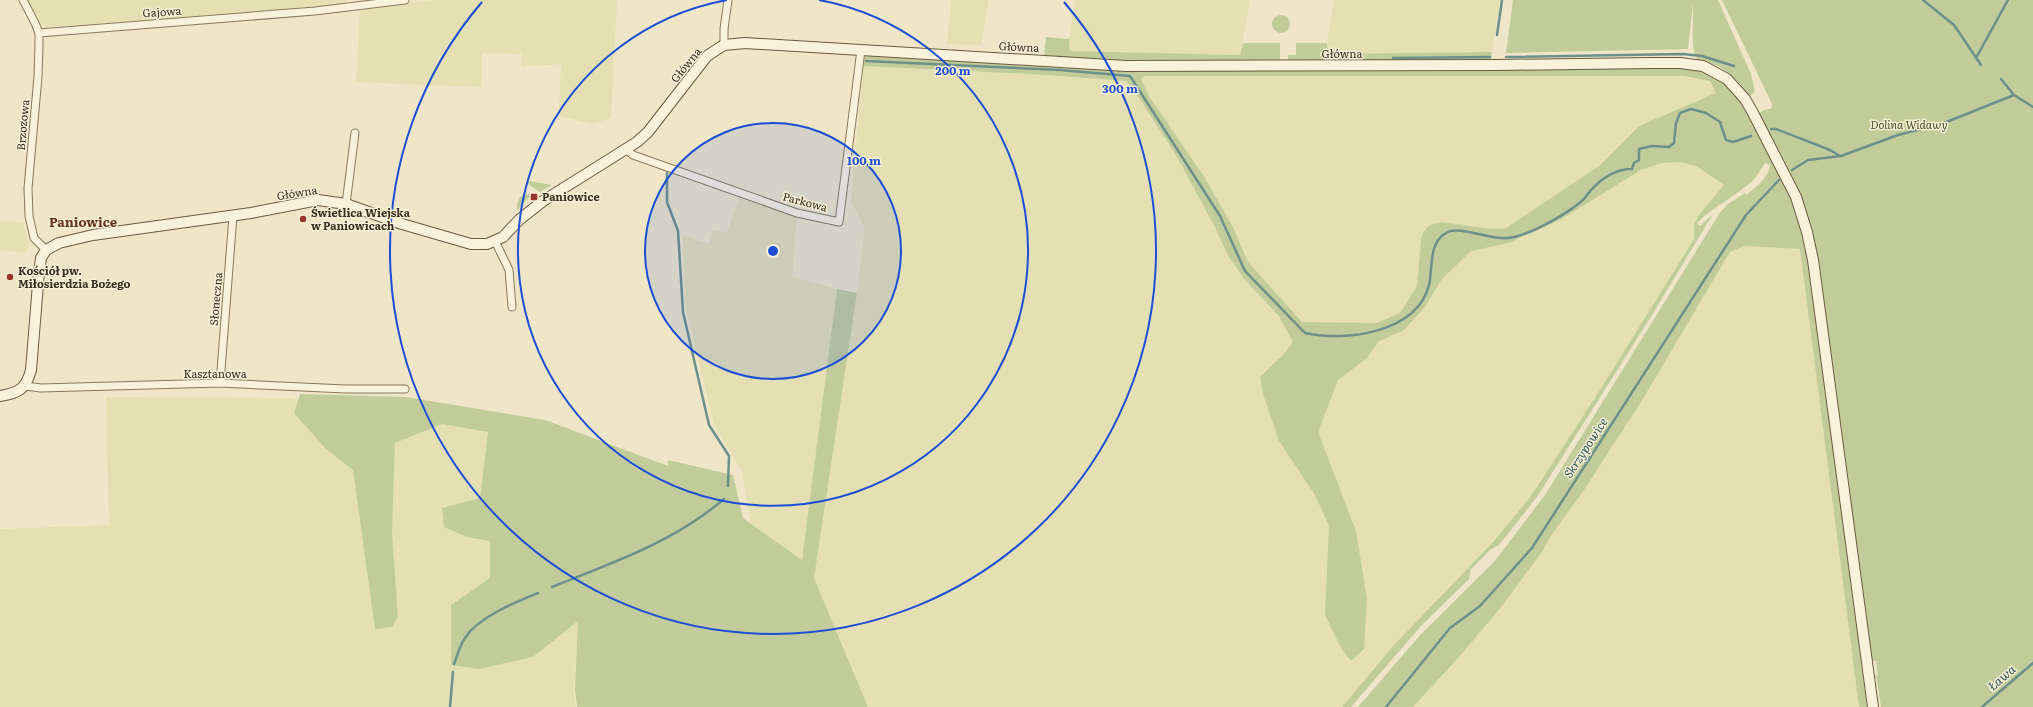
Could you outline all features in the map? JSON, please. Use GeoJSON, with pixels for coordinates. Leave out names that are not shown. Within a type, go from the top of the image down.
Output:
{"type":"FeatureCollection","features":[{"type":"Feature","properties":{"kind":"street","name":"Brzozowa"},"geometry":{"type":"LineString","coordinates":[[23,0],[39,33],[38,77],[28,204],[34,238],[46,250]]}},
{"type":"Feature","properties":{"kind":"street","name":"Gajowa"},"geometry":{"type":"LineString","coordinates":[[39,33],[316,11],[405,0]]}},
{"type":"Feature","properties":{"kind":"street"},"geometry":{"type":"LineString","coordinates":[[724,45],[724,29],[728,0]]}},
{"type":"Feature","properties":{"kind":"street","name":"Główna"},"geometry":{"type":"LineString","coordinates":[[46,250],[59,243],[93,235],[232,216],[318,200],[346,204],[402,224],[471,244],[487,244],[503,237],[519,220],[537,206],[627,150],[648,132],[707,56],[724,45],[745,43],[1126,66],[1171,67],[1680,63],[1703,66],[1728,79],[1745,99],[1782,168],[1802,214],[1812,260],[1873,707]]}},
{"type":"Feature","properties":{"kind":"street","name":"Parkowa"},"geometry":{"type":"LineString","coordinates":[[627,150],[633,155],[797,213],[839,222],[861,50]]}},
{"type":"Feature","properties":{"kind":"street"},"geometry":{"type":"LineString","coordinates":[[346,204],[355,133]]}},
{"type":"Feature","properties":{"kind":"street","name":"Słoneczna"},"geometry":{"type":"LineString","coordinates":[[220,383],[232,216]]}},
{"type":"Feature","properties":{"kind":"street"},"geometry":{"type":"LineString","coordinates":[[495,241],[510,270],[512,307]]}},
{"type":"Feature","properties":{"kind":"street"},"geometry":{"type":"LineString","coordinates":[[0,396],[17,392],[25,386],[32,370],[39,272],[41,258],[46,250]]}},
{"type":"Feature","properties":{"kind":"street","name":"Kasztanowa"},"geometry":{"type":"LineString","coordinates":[[25,386],[41,388],[220,383],[344,389],[405,389]]}},
{"type":"Feature","properties":{"kind":"shaded area"},"geometry":{"type":"Polygon","coordinates":[[[27,0],[347,0],[346,3],[287,10],[44,27],[27,0]]]}},
{"type":"Feature","properties":{"kind":"shaded area"},"geometry":{"type":"Polygon","coordinates":[[[433,0],[617,0],[611,118],[592,124],[559,116],[561,64],[521,67],[522,54],[482,53],[482,87],[356,82],[360,9],[433,0]]]}},
{"type":"Feature","properties":{"kind":"shaded area"},"geometry":{"type":"Polygon","coordinates":[[[951,0],[989,0],[981,45],[947,44],[951,0]]]}},
{"type":"Feature","properties":{"kind":"shaded area"},"geometry":{"type":"Polygon","coordinates":[[[1075,0],[1250,0],[1240,55],[1070,51],[1069,39],[1075,0]]]}},
{"type":"Feature","properties":{"kind":"shaded area"},"geometry":{"type":"Polygon","coordinates":[[[1334,0],[1500,0],[1492,52],[1328,54],[1327,43],[1334,0]]]}},
{"type":"Feature","properties":{"kind":"shaded area"},"geometry":{"type":"Polygon","coordinates":[[[863,66],[1031,74],[1126,81],[1138,81],[1145,76],[1684,76],[1710,81],[1716,93],[1639,126],[1626,138],[1641,170],[1662,163],[1681,162],[1698,167],[1725,185],[1698,216],[1694,225],[1694,239],[1600,390],[1531,496],[1494,541],[1394,645],[1342,707],[868,707],[814,578],[857,293],[864,233],[864,226],[851,202],[863,66]]]}},
{"type":"Feature","properties":{"kind":"shaded area"},"geometry":{"type":"Polygon","coordinates":[[[739,198],[797,216],[792,277],[837,289],[802,560],[751,523],[742,471],[714,425],[686,307],[682,235],[709,244],[713,230],[727,233],[739,198]]]}},
{"type":"Feature","properties":{"kind":"shaded area"},"geometry":{"type":"Polygon","coordinates":[[[0,221],[23,222],[29,246],[26,253],[0,250],[0,221]]]}},
{"type":"Feature","properties":{"kind":"shaded area"},"geometry":{"type":"Polygon","coordinates":[[[1744,246],[1800,249],[1859,707],[1413,707],[1460,656],[1502,606],[1542,552],[1550,537],[1584,490],[1641,402],[1730,252],[1744,246]]]}},
{"type":"Feature","properties":{"kind":"shaded area"},"geometry":{"type":"Polygon","coordinates":[[[106,397],[294,398],[324,447],[353,470],[375,629],[398,617],[392,533],[395,443],[442,424],[488,432],[480,498],[467,537],[490,541],[490,578],[451,605],[533,657],[578,621],[574,689],[576,707],[0,707],[0,529],[109,525],[106,397]]]}},
{"type":"Feature","properties":{"kind":"green space"},"geometry":{"type":"Polygon","coordinates":[[[1513,0],[1718,0],[1751,74],[1755,92],[1750,96],[1734,78],[1725,71],[1715,65],[1702,62],[1697,59],[1693,45],[1693,4],[1688,49],[1506,53],[1513,0]]]}},
{"type":"Feature","properties":{"kind":"green space","name":"Dolina Widawy"},"geometry":{"type":"Polygon","coordinates":[[[1722,0],[2033,0],[2033,707],[1881,707],[1876,676],[1878,675],[1876,661],[1870,661],[1859,565],[1814,248],[1811,274],[1867,707],[1859,707],[1800,249],[1744,246],[1730,252],[1641,402],[1584,490],[1550,537],[1542,552],[1502,606],[1460,656],[1413,707],[1358,707],[1421,634],[1494,562],[1545,495],[1721,211],[1728,204],[1745,193],[1746,195],[1757,186],[1764,179],[1770,165],[1765,163],[1752,181],[1697,223],[1700,226],[1713,214],[1652,315],[1537,497],[1499,545],[1490,550],[1471,569],[1469,579],[1421,626],[1351,707],[1342,707],[1394,645],[1494,541],[1531,496],[1600,390],[1694,239],[1694,225],[1698,216],[1724,185],[1698,167],[1681,162],[1662,163],[1641,170],[1560,220],[1508,243],[1471,251],[1442,279],[1425,307],[1404,330],[1379,341],[1367,358],[1338,380],[1318,432],[1356,531],[1367,599],[1364,649],[1351,661],[1341,648],[1325,615],[1329,526],[1315,495],[1279,441],[1263,394],[1260,377],[1283,355],[1293,342],[1279,316],[1244,279],[1227,254],[1215,227],[1176,155],[1132,87],[1126,81],[1031,74],[863,66],[862,59],[868,54],[1102,67],[1679,65],[1707,72],[1734,91],[1780,170],[1786,165],[1773,139],[1770,139],[1758,115],[1762,111],[1772,108],[1772,104],[1722,0]],[[1145,76],[1141,79],[1149,96],[1203,175],[1232,225],[1248,262],[1302,322],[1377,323],[1400,313],[1417,286],[1421,239],[1424,231],[1430,225],[1441,222],[1491,229],[1506,228],[1599,166],[1639,126],[1716,93],[1710,81],[1684,76],[1145,76]]]}},
{"type":"Feature","properties":{"kind":"green space"},"geometry":{"type":"Polygon","coordinates":[[[1277,15],[1285,15],[1290,20],[1288,31],[1285,33],[1277,33],[1272,28],[1272,20],[1277,15]]]}},
{"type":"Feature","properties":{"kind":"green space"},"geometry":{"type":"Polygon","coordinates":[[[1046,37],[1069,39],[1070,51],[1240,55],[1243,43],[1280,43],[1280,61],[1171,64],[1046,57],[1044,55],[1046,37]]]}},
{"type":"Feature","properties":{"kind":"green space"},"geometry":{"type":"Polygon","coordinates":[[[1296,43],[1327,43],[1328,54],[1492,52],[1491,61],[1292,63],[1288,59],[1288,55],[1296,55],[1296,43]]]}},
{"type":"Feature","properties":{"kind":"green space"},"geometry":{"type":"Polygon","coordinates":[[[529,181],[552,185],[540,192],[528,184],[529,181]]]}},
{"type":"Feature","properties":{"kind":"green space"},"geometry":{"type":"Polygon","coordinates":[[[531,193],[536,196],[528,198],[517,211],[517,204],[520,197],[531,193]]]}},
{"type":"Feature","properties":{"kind":"green space"},"geometry":{"type":"Polygon","coordinates":[[[837,289],[857,293],[814,578],[868,707],[577,707],[575,689],[578,621],[533,657],[479,669],[451,665],[451,605],[490,578],[490,541],[467,537],[444,527],[442,508],[480,498],[488,432],[442,424],[395,443],[392,533],[398,617],[392,627],[375,629],[353,470],[326,449],[294,413],[300,394],[406,397],[545,420],[668,466],[668,460],[733,475],[743,518],[802,560],[837,289]]]}},
{"type":"Feature","properties":{"kind":"waterway"},"geometry":{"type":"LineString","coordinates":[[1497,35],[1502,0]]}},
{"type":"Feature","properties":{"kind":"waterway","name":"Skrzypowice"},"geometry":{"type":"LineString","coordinates":[[1923,0],[1954,25],[1981,65]]}},
{"type":"Feature","properties":{"kind":"waterway"},"geometry":{"type":"LineString","coordinates":[[1976,58],[2008,0]]}},
{"type":"Feature","properties":{"kind":"waterway"},"geometry":{"type":"LineString","coordinates":[[1506,57],[1683,54],[1702,56],[1734,66]]}},
{"type":"Feature","properties":{"kind":"waterway"},"geometry":{"type":"LineString","coordinates":[[1393,58],[1490,57]]}},
{"type":"Feature","properties":{"kind":"waterway"},"geometry":{"type":"LineString","coordinates":[[866,61],[1060,70],[1130,76],[1220,216],[1245,271],[1305,333],[1321,335],[1340,336],[1359,334],[1378,330],[1395,324],[1410,314],[1422,301],[1429,285],[1432,257],[1436,243],[1440,237],[1452,231],[1460,231],[1497,238],[1506,238],[1522,235],[1541,227],[1560,217],[1583,200],[1590,191],[1605,178],[1615,172],[1632,169],[1634,163],[1639,160],[1639,149],[1652,146],[1669,147],[1674,143],[1676,123],[1680,113],[1691,109],[1706,113],[1720,122],[1726,140],[1733,142],[1751,136]]}},
{"type":"Feature","properties":{"kind":"waterway","name":"Skrzypowice"},"geometry":{"type":"LineString","coordinates":[[2001,79],[2014,95],[2033,107]]}},
{"type":"Feature","properties":{"kind":"waterway","name":"Skrzypowice"},"geometry":{"type":"LineString","coordinates":[[1792,170],[1808,160],[1841,156],[1898,135],[1944,123],[2014,95]]}},
{"type":"Feature","properties":{"kind":"waterway"},"geometry":{"type":"LineString","coordinates":[[1771,129],[1776,129],[1830,150],[1840,156]]}},
{"type":"Feature","properties":{"kind":"waterway"},"geometry":{"type":"LineString","coordinates":[[667,173],[667,202],[678,231],[683,312],[709,425],[729,456],[728,486]]}},
{"type":"Feature","properties":{"kind":"waterway","name":"Skrzypowice"},"geometry":{"type":"LineString","coordinates":[[1386,707],[1450,628],[1480,606],[1532,548],[1746,215],[1779,180]]}},
{"type":"Feature","properties":{"kind":"waterway"},"geometry":{"type":"LineString","coordinates":[[552,587],[642,550],[684,528],[724,499]]}},
{"type":"Feature","properties":{"kind":"waterway"},"geometry":{"type":"LineString","coordinates":[[454,664],[463,641],[471,630],[479,623],[498,611],[538,593]]}},
{"type":"Feature","properties":{"kind":"waterway","name":"Ława"},"geometry":{"type":"LineString","coordinates":[[1982,707],[2033,663]]}},
{"type":"Feature","properties":{"kind":"waterway"},"geometry":{"type":"LineString","coordinates":[[450,707],[453,672]]}},
{"type":"Feature","properties":{"kind":"place","name":"Paniowice"},"geometry":{"type":"Point","coordinates":[534,197]}},
{"type":"Feature","properties":{"kind":"place","name":"Świetlica Wiejska w Paniowicach"},"geometry":{"type":"Point","coordinates":[303,219]}},
{"type":"Feature","properties":{"kind":"place","name":"Kościół pw. Miłosierdzia Bożego"},"geometry":{"type":"Point","coordinates":[10,277]}},
{"type":"Feature","properties":{"kind":"district","name":"Paniowice"},"geometry":{"type":"Point","coordinates":[83,222]}}]}
